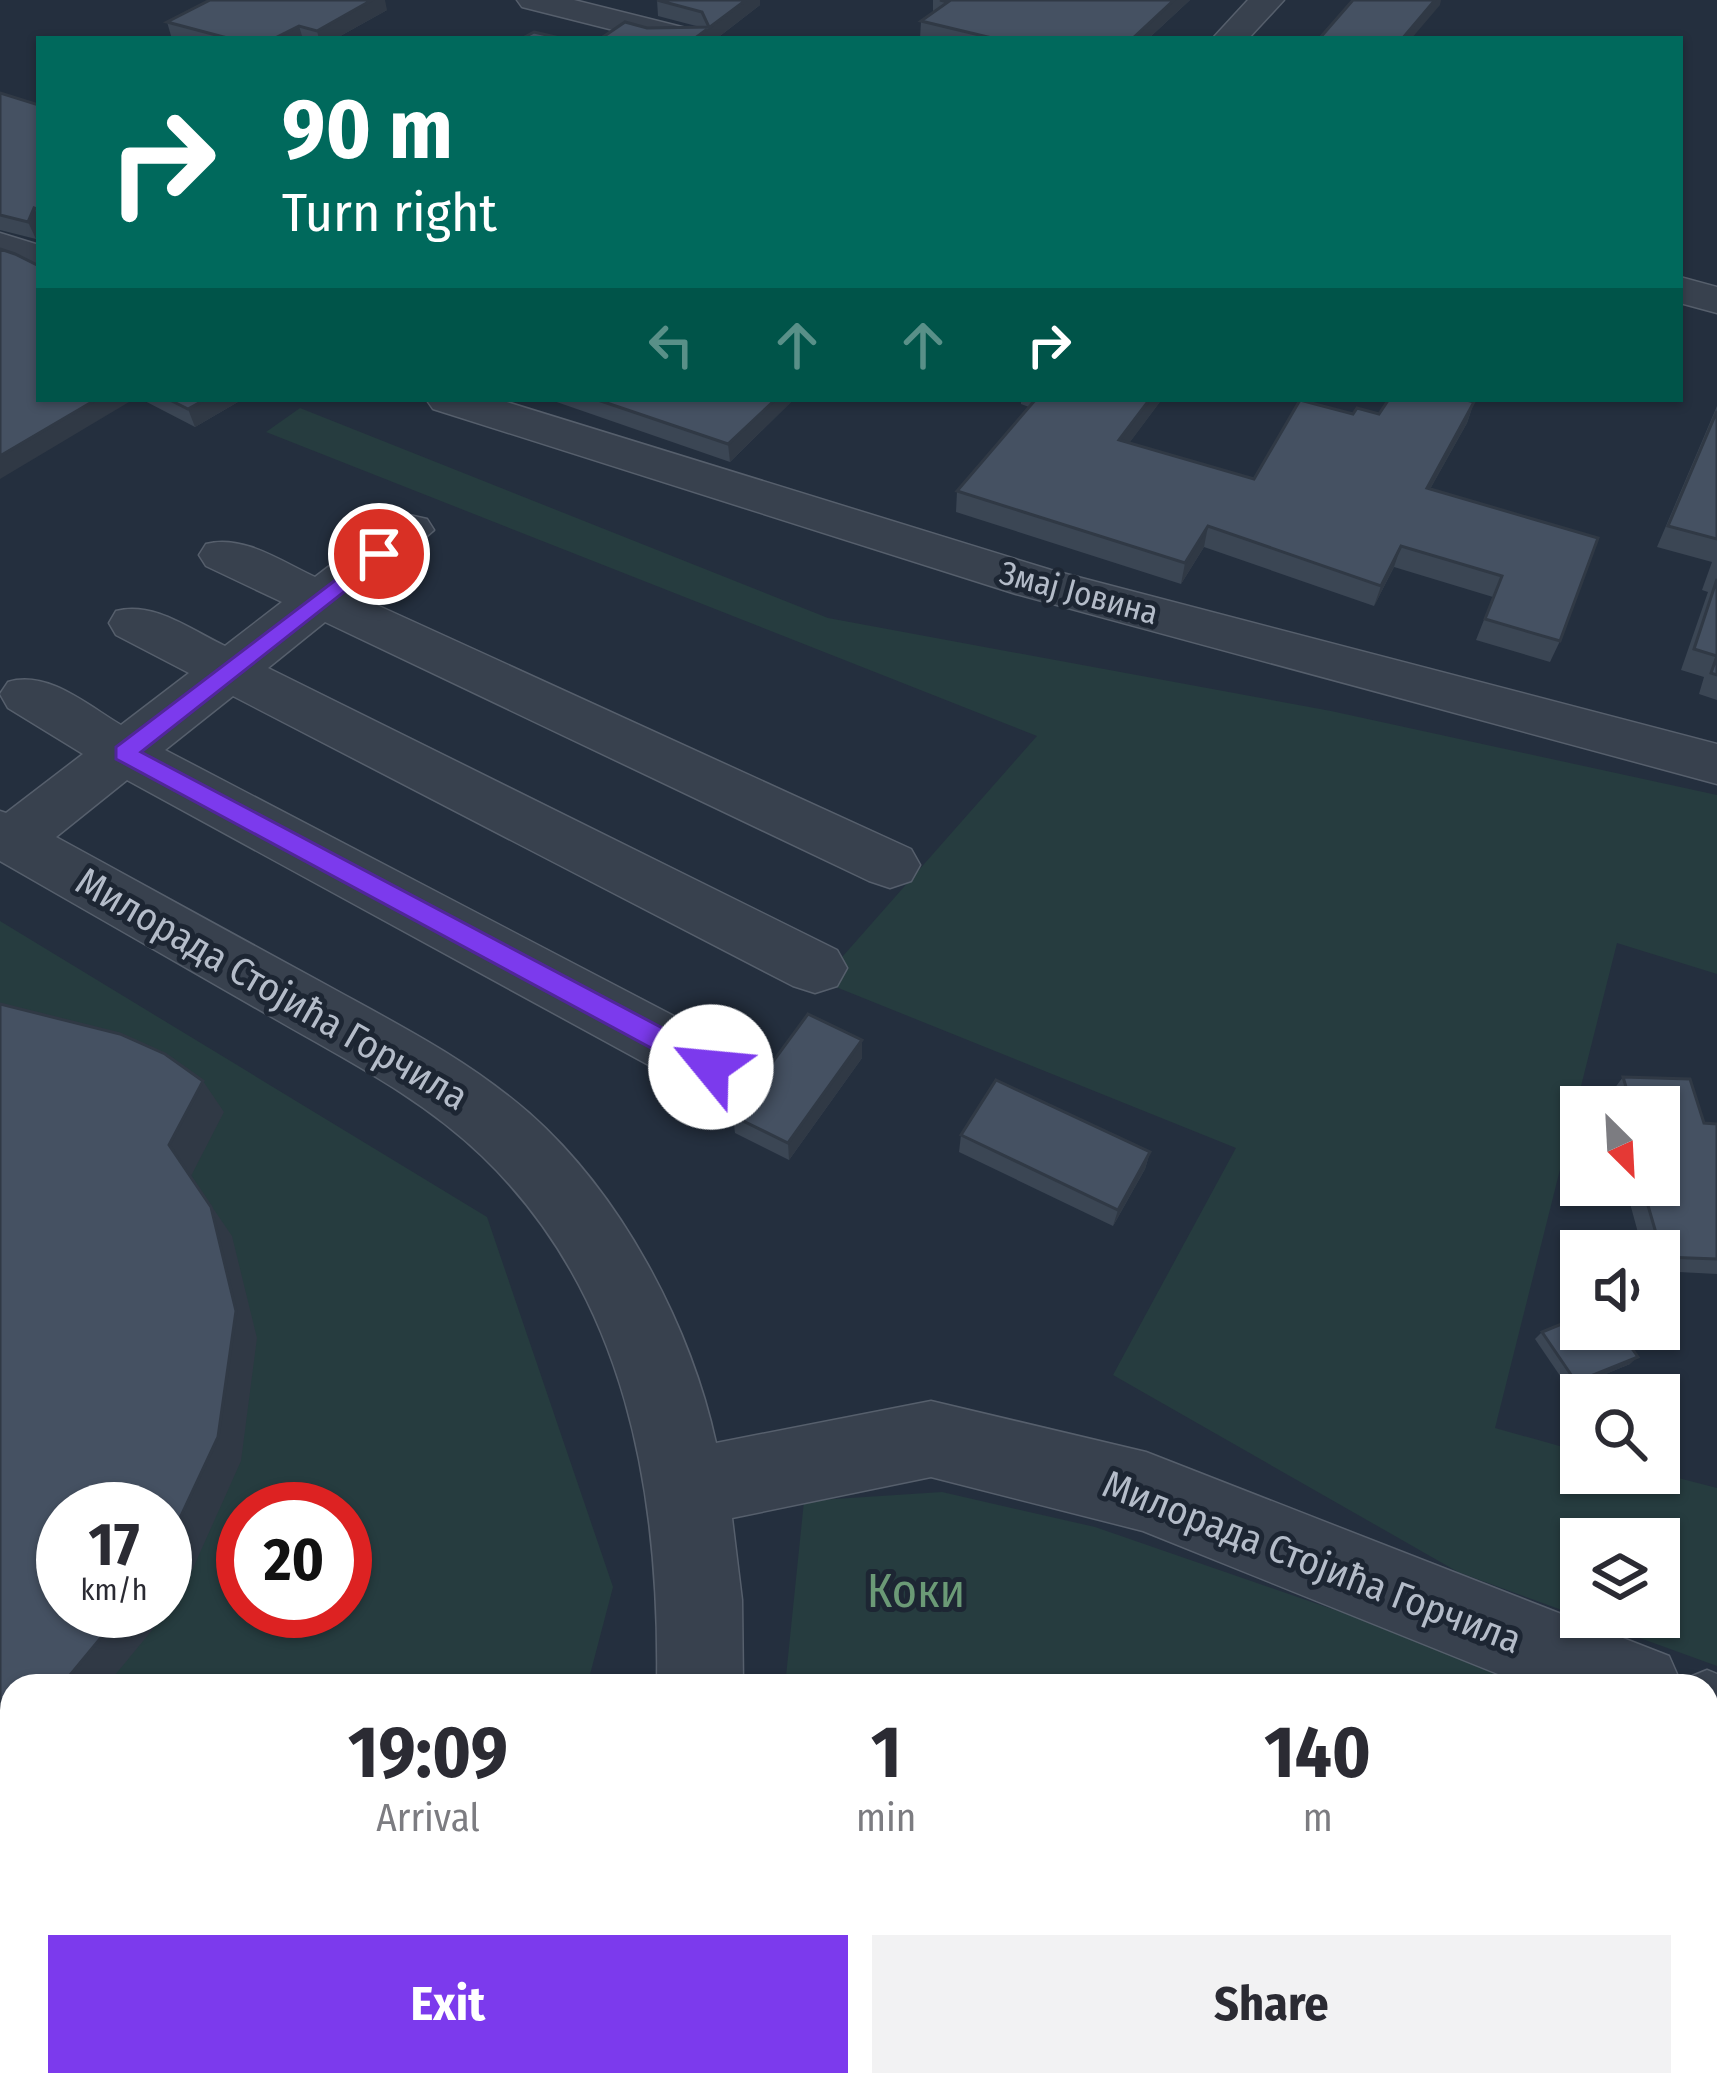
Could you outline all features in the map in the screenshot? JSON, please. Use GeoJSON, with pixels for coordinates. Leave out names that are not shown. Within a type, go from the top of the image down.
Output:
{"type":"FeatureCollection","features":[{"type":"Feature","properties":{"kind":"street"},"geometry":{"type":"LineString","coordinates":[[534,0],[588,6],[681,36]]}},
{"type":"Feature","properties":{"kind":"street"},"geometry":{"type":"LineString","coordinates":[[1231,36],[1267,0]]}},
{"type":"Feature","properties":{"kind":"street"},"geometry":{"type":"LineString","coordinates":[[0,245],[36,258]]}},
{"type":"Feature","properties":{"kind":"street"},"geometry":{"type":"LineString","coordinates":[[1683,291],[1717,300]]}},
{"type":"Feature","properties":{"kind":"street","name":"Змај Јовина"},"geometry":{"type":"LineString","coordinates":[[459,402],[1034,582],[1717,764]]}},
{"type":"Feature","properties":{"kind":"street"},"geometry":{"type":"LineString","coordinates":[[6,837],[124,753],[409,530]]}},
{"type":"Feature","properties":{"kind":"street"},"geometry":{"type":"LineString","coordinates":[[224,555],[890,865]]}},
{"type":"Feature","properties":{"kind":"street"},"geometry":{"type":"LineString","coordinates":[[135,622],[815,968]]}},
{"type":"Feature","properties":{"kind":"street"},"geometry":{"type":"LineString","coordinates":[[27,695],[124,753],[711,1067]]}},
{"type":"Feature","properties":{"kind":"street","name":"Милорада Стојића Горчила"},"geometry":{"type":"LineString","coordinates":[[6,837],[421,1070],[482,1110],[576,1212],[614,1274],[649,1344],[687,1488],[931,1438],[1146,1492],[1608,1674]]}},
{"type":"Feature","properties":{"kind":"street"},"geometry":{"type":"LineString","coordinates":[[687,1488],[701,1592],[700,1674]]}},
{"type":"Feature","properties":{"kind":"green space"},"geometry":{"type":"Polygon","coordinates":[[[300,408],[828,618],[1331,711],[1717,795],[1717,974],[1617,943],[1581,1086],[1560,1086],[1560,1170],[1495,1428],[1560,1446],[1560,1494],[1680,1494],[1680,1478],[1717,1488],[1717,1666],[1640,1638],[1680,1638],[1680,1518],[1560,1518],[1560,1609],[1458,1572],[1113,1375],[1236,1148],[821,981],[1037,736],[266,432],[300,408]]]}},
{"type":"Feature","properties":{"kind":"green space"},"geometry":{"type":"Polygon","coordinates":[[[0,921],[487,1217],[613,1587],[590,1674],[0,1674],[0,921]]]}},
{"type":"Feature","properties":{"kind":"green space","name":"Коки"},"geometry":{"type":"Polygon","coordinates":[[[942,1492],[1095,1527],[1510,1674],[786,1674],[804,1501],[942,1492]]]}},
{"type":"Feature","properties":{"kind":"building"},"geometry":{"type":"Polygon","coordinates":[[[210,0],[372,0],[317,31],[299,26],[279,36],[220,36],[167,22],[210,0]]]}},
{"type":"Feature","properties":{"kind":"building"},"geometry":{"type":"Polygon","coordinates":[[[657,0],[746,0],[698,36],[604,36],[625,22],[647,28],[709,27],[702,12],[657,0]]]}},
{"type":"Feature","properties":{"kind":"building"},"geometry":{"type":"Polygon","coordinates":[[[940,0],[1174,0],[1135,36],[984,36],[921,21],[948,2],[940,0]]]}},
{"type":"Feature","properties":{"kind":"building"},"geometry":{"type":"Polygon","coordinates":[[[1353,0],[1435,0],[1405,36],[1322,36],[1353,0]]]}},
{"type":"Feature","properties":{"kind":"building"},"geometry":{"type":"Polygon","coordinates":[[[0,93],[36,104],[36,209],[28,222],[0,215],[0,93]]]}},
{"type":"Feature","properties":{"kind":"building"},"geometry":{"type":"Polygon","coordinates":[[[0,249],[36,264],[36,402],[92,402],[0,456],[0,249]]]}},
{"type":"Feature","properties":{"kind":"building"},"geometry":{"type":"Polygon","coordinates":[[[174,402],[201,402],[188,409],[174,402]]]}},
{"type":"Feature","properties":{"kind":"building"},"geometry":{"type":"Polygon","coordinates":[[[604,402],[773,402],[728,444],[604,402]]]}},
{"type":"Feature","properties":{"kind":"building"},"geometry":{"type":"Polygon","coordinates":[[[1033,402],[1148,402],[1119,440],[1254,479],[1299,402],[1353,414],[1357,408],[1379,414],[1387,402],[1474,402],[1427,488],[1598,538],[1560,641],[1485,619],[1502,576],[1401,546],[1381,586],[1208,526],[1185,563],[957,491],[1033,402]]]}},
{"type":"Feature","properties":{"kind":"building"},"geometry":{"type":"Polygon","coordinates":[[[1717,411],[1717,539],[1668,526],[1717,411]]]}},
{"type":"Feature","properties":{"kind":"building"},"geometry":{"type":"Polygon","coordinates":[[[1717,579],[1717,656],[1694,649],[1717,579]]]}},
{"type":"Feature","properties":{"kind":"building"},"geometry":{"type":"Polygon","coordinates":[[[0,1004],[120,1034],[165,1054],[203,1081],[169,1145],[211,1207],[236,1311],[218,1437],[192,1492],[192,1482],[36,1482],[36,1638],[101,1638],[71,1674],[0,1674],[0,1004]]]}},
{"type":"Feature","properties":{"kind":"building"},"geometry":{"type":"Polygon","coordinates":[[[808,1014],[862,1040],[788,1143],[733,1116],[808,1014]]]}},
{"type":"Feature","properties":{"kind":"building"},"geometry":{"type":"Polygon","coordinates":[[[1623,1077],[1690,1079],[1704,1123],[1717,1124],[1717,1259],[1680,1258],[1680,1230],[1655,1230],[1648,1206],[1680,1206],[1680,1086],[1626,1086],[1623,1077]]]}},
{"type":"Feature","properties":{"kind":"building"},"geometry":{"type":"Polygon","coordinates":[[[996,1080],[1150,1152],[1118,1210],[961,1135],[996,1080]]]}},
{"type":"Feature","properties":{"kind":"building"},"geometry":{"type":"Polygon","coordinates":[[[1560,1325],[1560,1350],[1633,1350],[1638,1357],[1596,1374],[1571,1374],[1542,1332],[1560,1325]]]}},
{"type":"Feature","properties":{"kind":"route"},"geometry":{"type":"LineString","coordinates":[[379,554],[124,753],[711,1067]]}}]}
